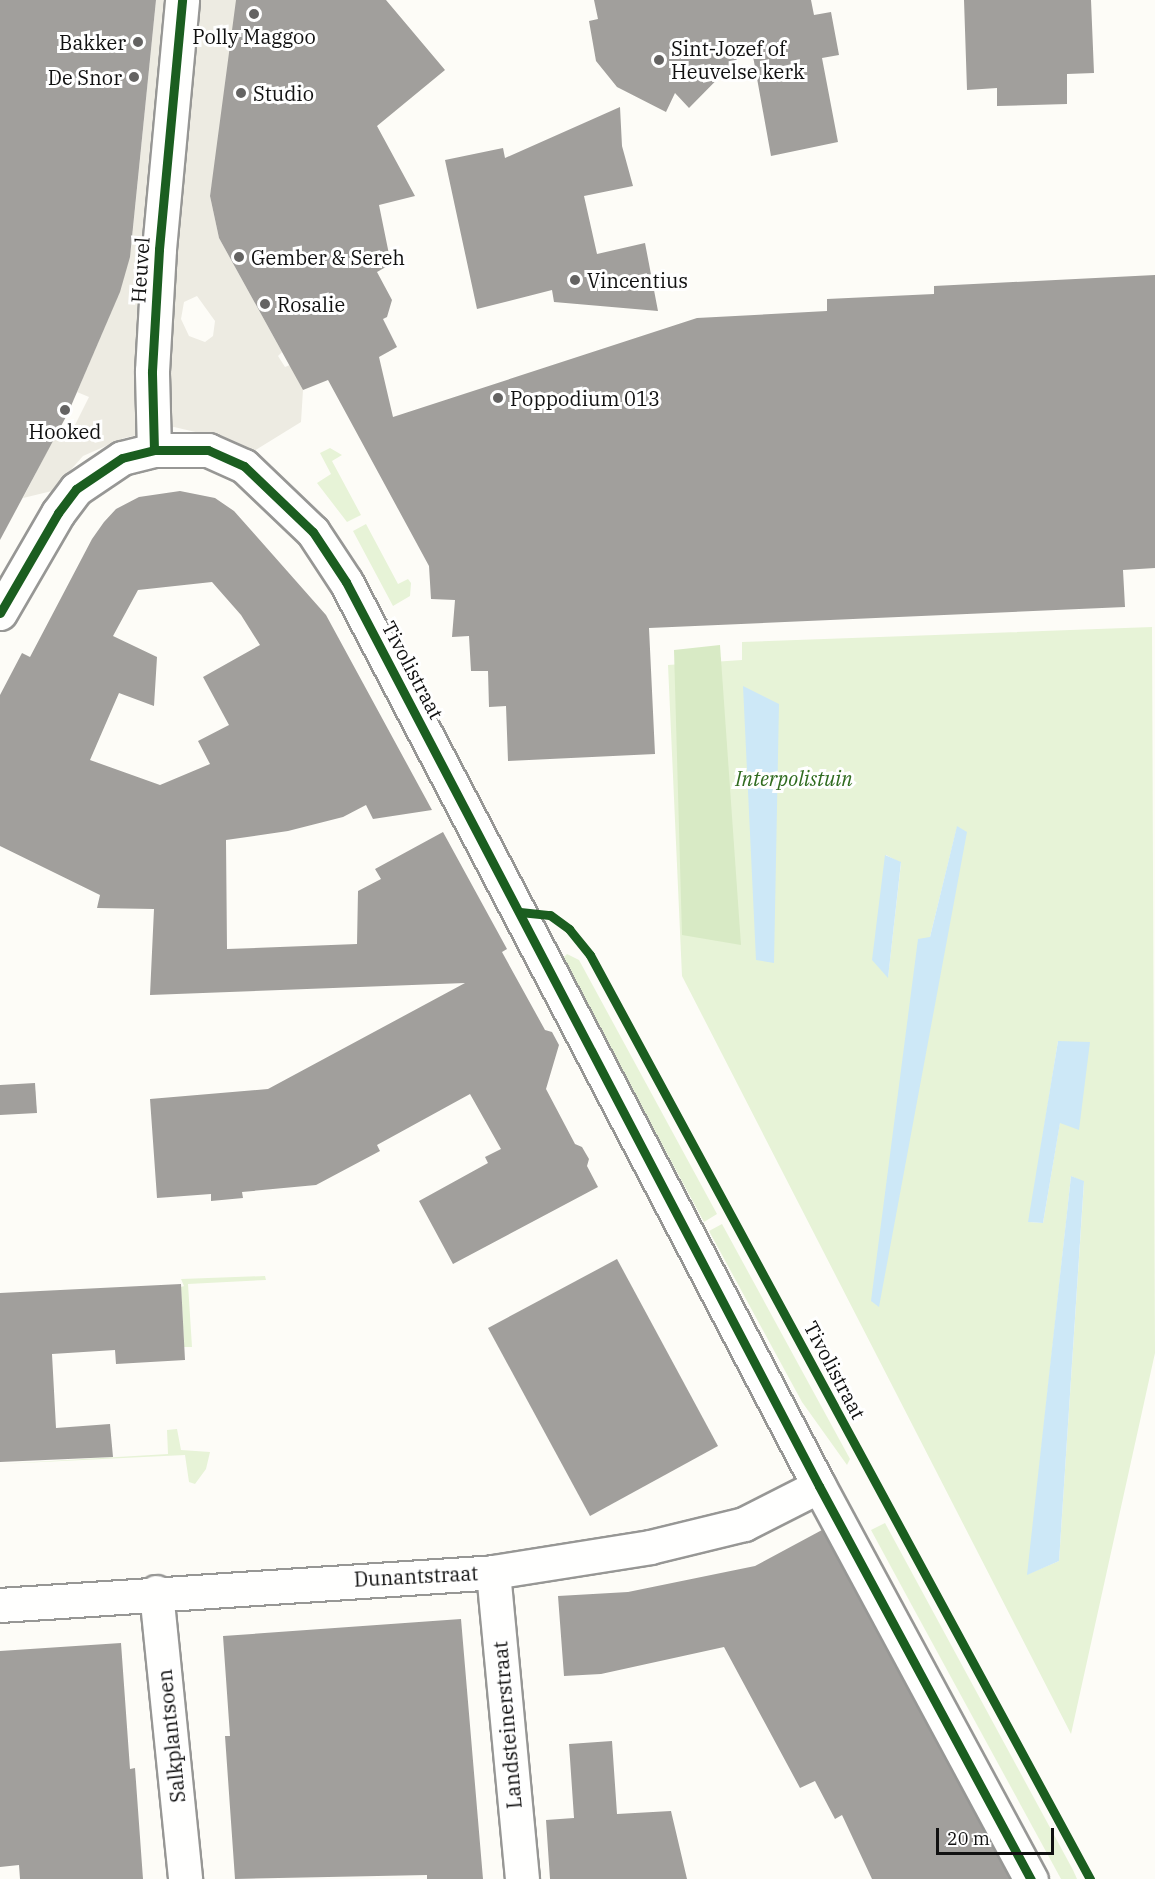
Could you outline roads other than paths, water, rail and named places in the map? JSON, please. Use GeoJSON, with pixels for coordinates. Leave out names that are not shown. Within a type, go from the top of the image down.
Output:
{"type":"FeatureCollection","features":[{"type":"Feature","properties":{"kind":"street","name":"Heuvel"},"geometry":{"type":"LineString","coordinates":[[154,450],[152,372],[159,249],[182,0]]}},
{"type":"Feature","properties":{"kind":"street","name":"Tivolistraat"},"geometry":{"type":"LineString","coordinates":[[154,450],[208,450],[244,466],[313,532],[346,582],[819,1486],[1031,1879]]}},
{"type":"Feature","properties":{"kind":"street"},"geometry":{"type":"LineString","coordinates":[[0,613],[58,513],[76,489],[122,458],[154,450]]}},
{"type":"Feature","properties":{"kind":"street","name":"Dunantstraat"},"geometry":{"type":"LineString","coordinates":[[0,1605],[156,1592],[493,1572],[650,1547],[744,1524],[819,1486]]}},
{"type":"Feature","properties":{"kind":"street","name":"Landsteinerstraat"},"geometry":{"type":"LineString","coordinates":[[493,1572],[522,1879]]}},
{"type":"Feature","properties":{"kind":"street","name":"Salkplantsoen"},"geometry":{"type":"LineString","coordinates":[[156,1592],[185,1879]]}},
{"type":"Feature","properties":{"kind":"water"},"geometry":{"type":"Polygon","coordinates":[[[743,686],[779,704],[774,963],[756,960],[743,686]]]}},
{"type":"Feature","properties":{"kind":"water"},"geometry":{"type":"Polygon","coordinates":[[[957,826],[967,832],[879,1307],[871,1301],[918,939],[930,937],[957,826]]]}},
{"type":"Feature","properties":{"kind":"water"},"geometry":{"type":"Polygon","coordinates":[[[885,855],[901,862],[888,978],[872,960],[885,855]]]}},
{"type":"Feature","properties":{"kind":"water"},"geometry":{"type":"Polygon","coordinates":[[[1058,1041],[1090,1042],[1079,1130],[1060,1123],[1043,1223],[1028,1222],[1058,1041]]]}},
{"type":"Feature","properties":{"kind":"water"},"geometry":{"type":"Polygon","coordinates":[[[1071,1176],[1084,1181],[1059,1561],[1027,1575],[1071,1176]]]}},
{"type":"Feature","properties":{"kind":"place","name":"Polly Maggoo"},"geometry":{"type":"Point","coordinates":[254,14]}},
{"type":"Feature","properties":{"kind":"place","name":"Bakker"},"geometry":{"type":"Point","coordinates":[138,42]}},
{"type":"Feature","properties":{"kind":"place","name":"Sint-Jozef of Heuvelse kerk"},"geometry":{"type":"Point","coordinates":[659,60]}},
{"type":"Feature","properties":{"kind":"place","name":"De Snor"},"geometry":{"type":"Point","coordinates":[134,77]}},
{"type":"Feature","properties":{"kind":"place","name":"Studio"},"geometry":{"type":"Point","coordinates":[241,93]}},
{"type":"Feature","properties":{"kind":"place","name":"Gember & Sereh"},"geometry":{"type":"Point","coordinates":[239,257]}},
{"type":"Feature","properties":{"kind":"place","name":"Vincentius"},"geometry":{"type":"Point","coordinates":[575,280]}},
{"type":"Feature","properties":{"kind":"place","name":"Rosalie"},"geometry":{"type":"Point","coordinates":[265,304]}},
{"type":"Feature","properties":{"kind":"place","name":"Poppodium 013"},"geometry":{"type":"Point","coordinates":[498,398]}},
{"type":"Feature","properties":{"kind":"place","name":"Hooked"},"geometry":{"type":"Point","coordinates":[65,410]}},
{"type":"Feature","properties":{"kind":"park label","name":"Interpolistuin"},"geometry":{"type":"Point","coordinates":[794,778]}}]}
